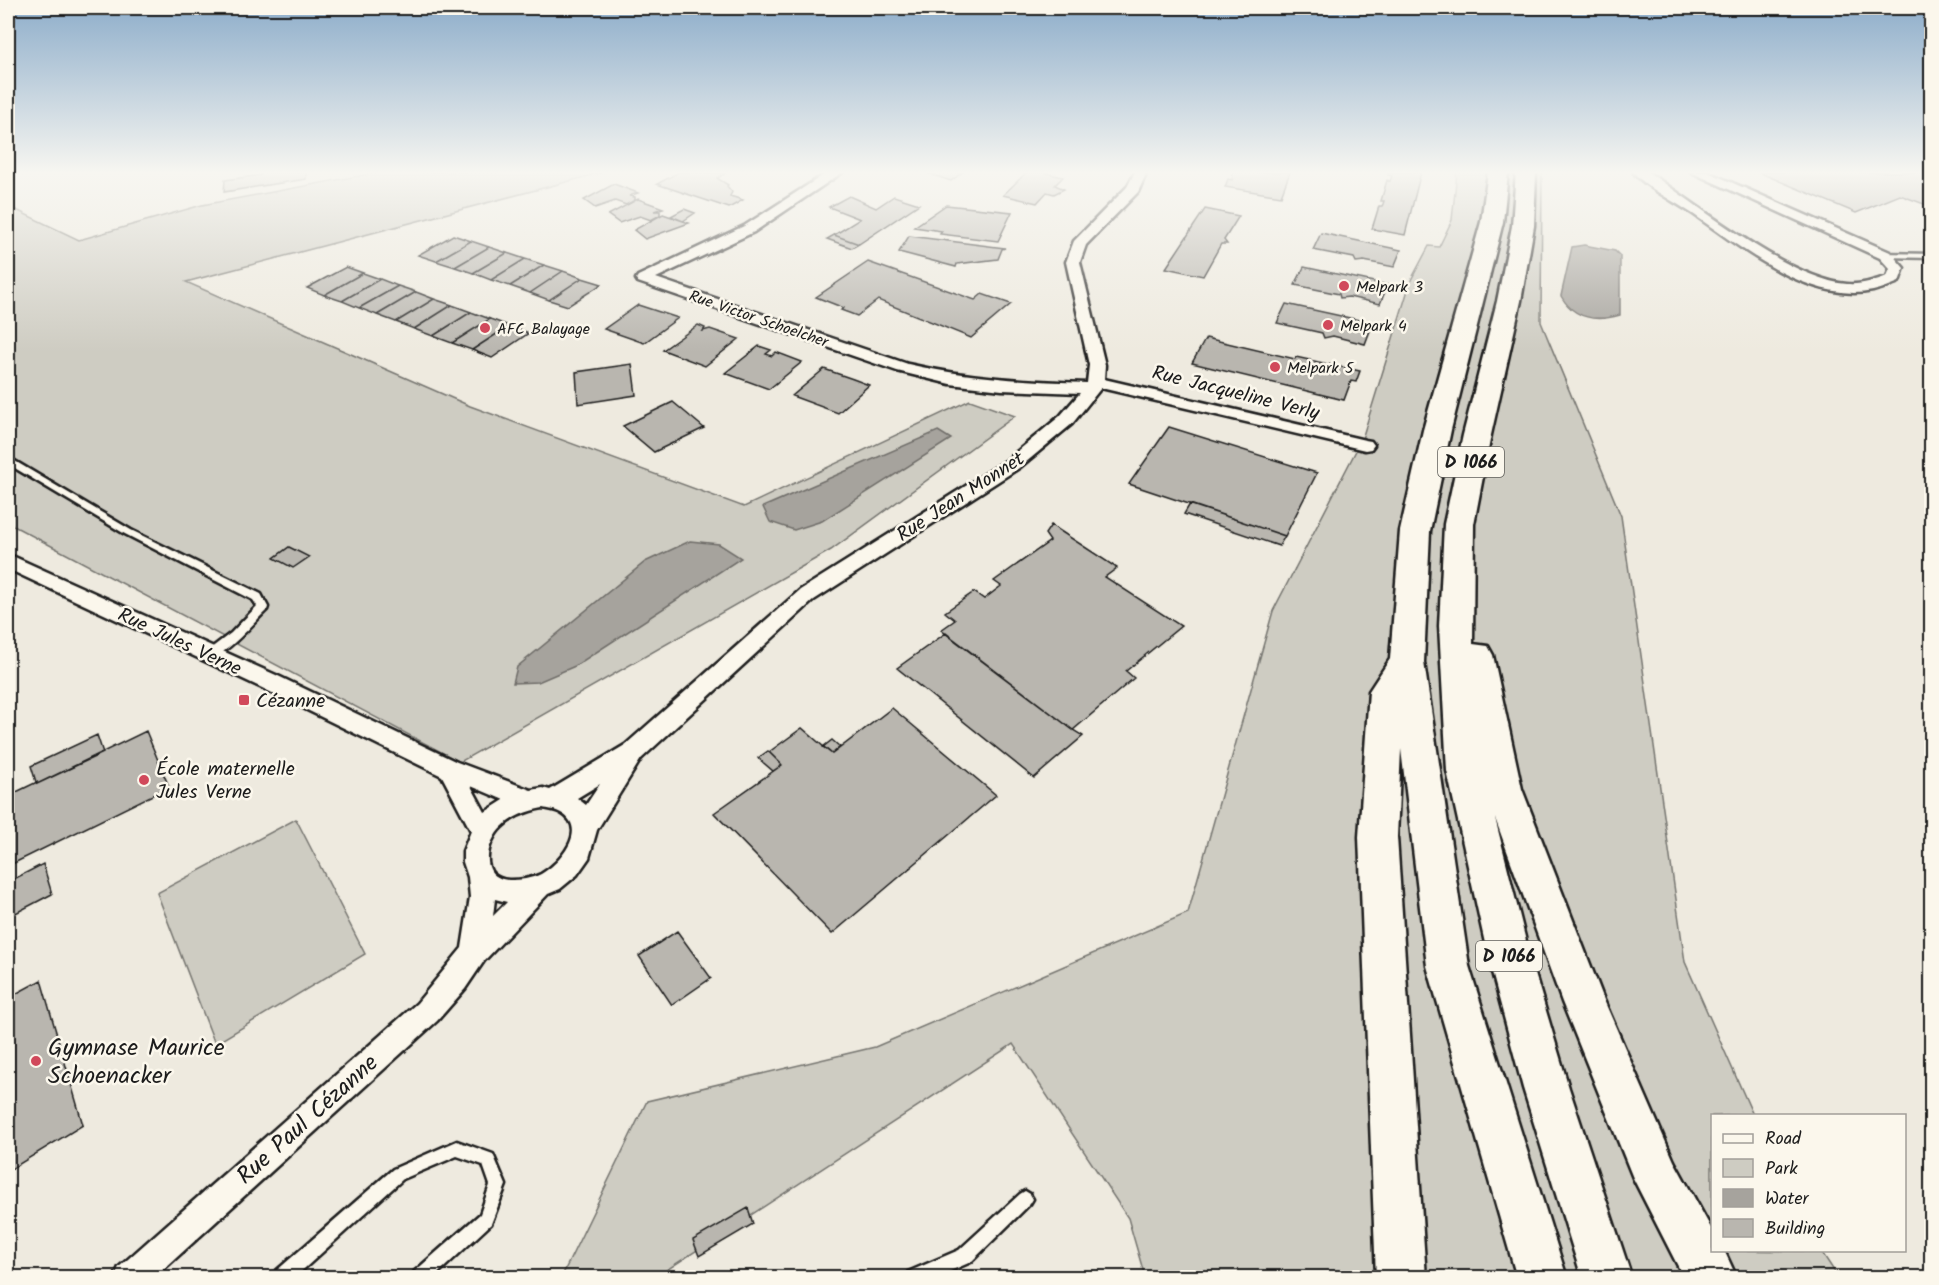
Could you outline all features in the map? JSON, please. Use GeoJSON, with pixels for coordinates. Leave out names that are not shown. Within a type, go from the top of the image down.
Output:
{"type":"FeatureCollection","features":[{"type":"Feature","properties":{"kind":"highway","name":"D 1066"},"geometry":{"type":"LineString","coordinates":[[1489,232],[1437,430],[1415,531],[1407,662],[1448,966],[1542,1278]]}},
{"type":"Feature","properties":{"kind":"highway","name":"D 1066"},"geometry":{"type":"LineString","coordinates":[[1522,232],[1511,290],[1477,435],[1460,524],[1455,626],[1465,771],[1509,957],[1546,1088],[1607,1278]]}},
{"type":"Feature","properties":{"kind":"highway"},"geometry":{"type":"LineString","coordinates":[[1460,524],[1475,542],[1477,669],[1503,789],[1582,1002],[1657,1178],[1712,1278]]}},
{"type":"Feature","properties":{"kind":"highway"},"geometry":{"type":"LineString","coordinates":[[1401,1278],[1378,837],[1386,691],[1407,662]]}},
{"type":"Feature","properties":{"kind":"street","name":"Rue Victor Schoelcher"},"geometry":{"type":"LineString","coordinates":[[743,232],[643,279],[912,370],[950,380],[1002,385],[1095,385]]}},
{"type":"Feature","properties":{"kind":"street"},"geometry":{"type":"LineString","coordinates":[[1091,232],[1079,244],[1072,262],[1097,365],[1095,385]]}},
{"type":"Feature","properties":{"kind":"street"},"geometry":{"type":"LineString","coordinates":[[1728,232],[1786,271],[1810,279],[1858,288],[1883,284],[1894,279],[1897,268],[1885,255],[1833,232]]}},
{"type":"Feature","properties":{"kind":"street","name":"Rue Jacqueline Verly"},"geometry":{"type":"LineString","coordinates":[[1095,385],[1365,445]]}},
{"type":"Feature","properties":{"kind":"street","name":"Rue Jean Monnet"},"geometry":{"type":"LineString","coordinates":[[555,799],[633,752],[807,595],[1013,464],[1066,420],[1095,385]]}},
{"type":"Feature","properties":{"kind":"street","name":"Rue Jules Verne"},"geometry":{"type":"LineString","coordinates":[[8,561],[450,769],[529,800]]}},
{"type":"Feature","properties":{"kind":"street","name":"Rue Jean Monnet"},"geometry":{"type":"LineString","coordinates":[[585,827],[633,752]]}},
{"type":"Feature","properties":{"kind":"street"},"geometry":{"type":"LineString","coordinates":[[450,769],[483,831]]}},
{"type":"Feature","properties":{"kind":"street"},"geometry":{"type":"LineString","coordinates":[[555,799],[576,809],[585,827],[582,850],[575,862],[565,872],[539,887],[525,891],[504,890],[487,883],[475,865],[474,854],[483,831],[503,812],[529,800],[555,799]]}},
{"type":"Feature","properties":{"kind":"street","name":"Rue Paul Cézanne"},"geometry":{"type":"LineString","coordinates":[[475,952],[483,897],[480,875]]}},
{"type":"Feature","properties":{"kind":"street","name":"Rue Paul Cézanne"},"geometry":{"type":"LineString","coordinates":[[130,1278],[427,1012],[455,980],[475,952],[539,887]]}},
{"type":"Feature","properties":{"kind":"lane"},"geometry":{"type":"LineString","coordinates":[[1885,255],[1932,256]]}},
{"type":"Feature","properties":{"kind":"lane"},"geometry":{"type":"LineString","coordinates":[[8,460],[128,532],[257,597],[263,607],[235,636],[210,655]]}},
{"type":"Feature","properties":{"kind":"lane"},"geometry":{"type":"LineString","coordinates":[[281,1278],[398,1174],[457,1148],[488,1160],[498,1185],[486,1219],[420,1278]]}},
{"type":"Feature","properties":{"kind":"lane"},"geometry":{"type":"LineString","coordinates":[[914,1278],[964,1256],[1025,1199]]}},
{"type":"Feature","properties":{"kind":"green space"},"geometry":{"type":"Polygon","coordinates":[[[8,232],[62,232],[79,240],[107,232],[376,232],[186,282],[470,406],[744,507],[970,400],[1015,416],[831,550],[460,762],[8,523],[8,232]]]}},
{"type":"Feature","properties":{"kind":"green space"},"geometry":{"type":"Polygon","coordinates":[[[1446,232],[1542,232],[1541,322],[1621,516],[1685,962],[1753,1114],[1711,1114],[1711,1252],[1822,1252],[1838,1277],[1145,1277],[1128,1218],[1013,1044],[656,1277],[561,1278],[647,1101],[875,1047],[1188,913],[1273,611],[1362,439],[1411,280],[1429,246],[1439,247],[1446,232]]]}},
{"type":"Feature","properties":{"kind":"green space"},"geometry":{"type":"Polygon","coordinates":[[[296,819],[365,954],[215,1044],[157,893],[296,819]]]}},
{"type":"Feature","properties":{"kind":"water"},"geometry":{"type":"Polygon","coordinates":[[[1584,245],[1615,251],[1620,256],[1620,315],[1602,318],[1586,317],[1572,310],[1561,296],[1572,247],[1584,245]]]}},
{"type":"Feature","properties":{"kind":"water"},"geometry":{"type":"Polygon","coordinates":[[[938,431],[951,439],[822,521],[794,530],[770,522],[763,507],[938,431]]]}},
{"type":"Feature","properties":{"kind":"water"},"geometry":{"type":"Polygon","coordinates":[[[690,541],[719,544],[741,558],[575,666],[538,682],[513,683],[517,667],[645,562],[690,541]]]}},
{"type":"Feature","properties":{"kind":"building"},"geometry":{"type":"Polygon","coordinates":[[[636,232],[664,232],[645,239],[636,232]]]}},
{"type":"Feature","properties":{"kind":"building"},"geometry":{"type":"Polygon","coordinates":[[[839,232],[877,232],[859,244],[834,235],[839,232]]]}},
{"type":"Feature","properties":{"kind":"building"},"geometry":{"type":"Polygon","coordinates":[[[941,232],[1002,232],[998,241],[940,234],[941,232]]]}},
{"type":"Feature","properties":{"kind":"building"},"geometry":{"type":"Polygon","coordinates":[[[1190,232],[1229,232],[1224,240],[1227,244],[1221,244],[1203,276],[1166,268],[1190,232]]]}},
{"type":"Feature","properties":{"kind":"building"},"geometry":{"type":"Polygon","coordinates":[[[1388,232],[1406,232],[1405,235],[1388,232]]]}},
{"type":"Feature","properties":{"kind":"building"},"geometry":{"type":"Polygon","coordinates":[[[1321,233],[1401,250],[1394,267],[1364,261],[1356,262],[1354,258],[1313,250],[1321,233]]]}},
{"type":"Feature","properties":{"kind":"building"},"geometry":{"type":"Polygon","coordinates":[[[453,235],[471,241],[436,261],[418,255],[453,235]]]}},
{"type":"Feature","properties":{"kind":"building"},"geometry":{"type":"Polygon","coordinates":[[[834,235],[859,244],[852,248],[827,239],[834,235]]]}},
{"type":"Feature","properties":{"kind":"building"},"geometry":{"type":"Polygon","coordinates":[[[909,236],[1005,248],[1002,249],[998,259],[957,264],[956,267],[899,252],[909,236]]]}},
{"type":"Feature","properties":{"kind":"building"},"geometry":{"type":"Polygon","coordinates":[[[471,241],[489,247],[455,267],[436,261],[471,241]]]}},
{"type":"Feature","properties":{"kind":"building"},"geometry":{"type":"Polygon","coordinates":[[[489,247],[507,253],[473,273],[455,267],[489,247]]]}},
{"type":"Feature","properties":{"kind":"building"},"geometry":{"type":"Polygon","coordinates":[[[507,253],[525,259],[491,280],[473,273],[507,253]]]}},
{"type":"Feature","properties":{"kind":"building"},"geometry":{"type":"Polygon","coordinates":[[[525,259],[544,265],[510,286],[491,280],[525,259]]]}},
{"type":"Feature","properties":{"kind":"building"},"geometry":{"type":"Polygon","coordinates":[[[868,262],[975,300],[982,294],[1011,304],[971,338],[878,300],[857,316],[816,297],[868,262]]]}},
{"type":"Feature","properties":{"kind":"building"},"geometry":{"type":"Polygon","coordinates":[[[544,265],[563,271],[530,293],[510,286],[544,265]]]}},
{"type":"Feature","properties":{"kind":"building"},"geometry":{"type":"Polygon","coordinates":[[[346,267],[363,273],[324,295],[307,288],[346,267]]]}},
{"type":"Feature","properties":{"kind":"building","name":"Melpark 3"},"geometry":{"type":"Polygon","coordinates":[[[1304,267],[1388,285],[1380,304],[1349,297],[1340,298],[1339,294],[1295,285],[1304,267]]]}},
{"type":"Feature","properties":{"kind":"building"},"geometry":{"type":"Polygon","coordinates":[[[563,271],[582,278],[549,300],[530,293],[563,271]]]}},
{"type":"Feature","properties":{"kind":"building"},"geometry":{"type":"Polygon","coordinates":[[[363,273],[380,279],[342,301],[324,295],[363,273]]]}},
{"type":"Feature","properties":{"kind":"building"},"geometry":{"type":"Polygon","coordinates":[[[582,278],[602,284],[568,306],[549,300],[582,278]]]}},
{"type":"Feature","properties":{"kind":"building"},"geometry":{"type":"Polygon","coordinates":[[[380,279],[398,286],[359,308],[342,301],[380,279]]]}},
{"type":"Feature","properties":{"kind":"building"},"geometry":{"type":"Polygon","coordinates":[[[398,286],[416,292],[377,315],[359,308],[398,286]]]}},
{"type":"Feature","properties":{"kind":"building"},"geometry":{"type":"Polygon","coordinates":[[[416,292],[434,299],[396,322],[377,315],[416,292]]]}},
{"type":"Feature","properties":{"kind":"building"},"geometry":{"type":"Polygon","coordinates":[[[434,299],[452,305],[414,329],[396,322],[434,299]]]}},
{"type":"Feature","properties":{"kind":"building","name":"Melpark 4"},"geometry":{"type":"Polygon","coordinates":[[[1286,304],[1373,323],[1365,344],[1333,336],[1324,338],[1322,333],[1277,323],[1286,304]]]}},
{"type":"Feature","properties":{"kind":"building"},"geometry":{"type":"Polygon","coordinates":[[[452,305],[471,312],[433,336],[414,329],[452,305]]]}},
{"type":"Feature","properties":{"kind":"building"},"geometry":{"type":"Polygon","coordinates":[[[638,305],[678,318],[644,343],[604,329],[638,305]]]}},
{"type":"Feature","properties":{"kind":"building"},"geometry":{"type":"Polygon","coordinates":[[[471,312],[490,319],[452,343],[433,336],[471,312]]]}},
{"type":"Feature","properties":{"kind":"building"},"geometry":{"type":"Polygon","coordinates":[[[490,319],[509,326],[472,350],[452,343],[490,319]]]}},
{"type":"Feature","properties":{"kind":"building"},"geometry":{"type":"Polygon","coordinates":[[[698,325],[705,328],[703,331],[710,329],[739,339],[705,366],[663,350],[698,325]]]}},
{"type":"Feature","properties":{"kind":"building"},"geometry":{"type":"Polygon","coordinates":[[[509,326],[529,333],[492,358],[472,350],[509,326]]]}},
{"type":"Feature","properties":{"kind":"building","name":"Melpark 5"},"geometry":{"type":"Polygon","coordinates":[[[1206,338],[1295,359],[1296,357],[1360,371],[1356,382],[1351,381],[1344,400],[1192,363],[1206,338]]]}},
{"type":"Feature","properties":{"kind":"building"},"geometry":{"type":"Polygon","coordinates":[[[759,346],[771,350],[766,354],[772,356],[776,352],[802,362],[769,389],[725,373],[759,346]]]}},
{"type":"Feature","properties":{"kind":"building"},"geometry":{"type":"Polygon","coordinates":[[[632,364],[636,395],[578,404],[576,372],[632,364]]]}},
{"type":"Feature","properties":{"kind":"building"},"geometry":{"type":"Polygon","coordinates":[[[824,369],[869,385],[838,413],[792,396],[824,369]]]}},
{"type":"Feature","properties":{"kind":"building"},"geometry":{"type":"Polygon","coordinates":[[[673,402],[704,428],[654,452],[623,426],[673,402]]]}},
{"type":"Feature","properties":{"kind":"building"},"geometry":{"type":"Polygon","coordinates":[[[1169,427],[1317,473],[1285,536],[1129,484],[1169,427]]]}},
{"type":"Feature","properties":{"kind":"building"},"geometry":{"type":"Polygon","coordinates":[[[1190,504],[1285,536],[1279,546],[1184,514],[1190,504]]]}},
{"type":"Feature","properties":{"kind":"building"},"geometry":{"type":"Polygon","coordinates":[[[1051,525],[1117,568],[1105,577],[1181,626],[1126,671],[1134,678],[1073,730],[941,630],[955,620],[945,612],[974,592],[984,599],[1001,586],[994,581],[1050,541],[1045,534],[1051,525]]]}},
{"type":"Feature","properties":{"kind":"building"},"geometry":{"type":"Polygon","coordinates":[[[289,547],[309,557],[293,568],[274,558],[289,547]]]}},
{"type":"Feature","properties":{"kind":"building"},"geometry":{"type":"Polygon","coordinates":[[[946,633],[1083,736],[1034,778],[897,668],[946,633]]]}},
{"type":"Feature","properties":{"kind":"building"},"geometry":{"type":"Polygon","coordinates":[[[892,708],[996,795],[832,934],[714,813],[782,765],[769,752],[802,728],[832,754],[892,708]]]}},
{"type":"Feature","properties":{"kind":"building"},"geometry":{"type":"Polygon","coordinates":[[[146,731],[169,787],[8,866],[8,796],[146,731]]]}},
{"type":"Feature","properties":{"kind":"building"},"geometry":{"type":"Polygon","coordinates":[[[97,735],[103,753],[37,784],[31,766],[97,735]]]}},
{"type":"Feature","properties":{"kind":"building"},"geometry":{"type":"Polygon","coordinates":[[[832,740],[840,747],[832,754],[823,747],[832,740]]]}},
{"type":"Feature","properties":{"kind":"building"},"geometry":{"type":"Polygon","coordinates":[[[768,751],[782,765],[773,771],[758,758],[768,751]]]}},
{"type":"Feature","properties":{"kind":"building"},"geometry":{"type":"Polygon","coordinates":[[[43,864],[52,894],[8,917],[8,882],[43,864]]]}},
{"type":"Feature","properties":{"kind":"building"},"geometry":{"type":"Polygon","coordinates":[[[677,931],[711,978],[672,1005],[639,956],[677,931]]]}},
{"type":"Feature","properties":{"kind":"building","name":"Gymnase Maurice Schoenacker"},"geometry":{"type":"Polygon","coordinates":[[[41,980],[83,1125],[8,1171],[8,998],[41,980]]]}},
{"type":"Feature","properties":{"kind":"building"},"geometry":{"type":"Polygon","coordinates":[[[748,1208],[753,1224],[699,1256],[693,1240],[748,1208]]]}},
{"type":"Feature","properties":{"kind":"place","name":"Melpark 3"},"geometry":{"type":"Point","coordinates":[1344,286]}},
{"type":"Feature","properties":{"kind":"place","name":"Melpark 4"},"geometry":{"type":"Point","coordinates":[1328,325]}},
{"type":"Feature","properties":{"kind":"place","name":"AFC Balayage"},"geometry":{"type":"Point","coordinates":[485,328]}},
{"type":"Feature","properties":{"kind":"place","name":"Melpark 5"},"geometry":{"type":"Point","coordinates":[1275,367]}},
{"type":"Feature","properties":{"kind":"place","name":"Cézanne"},"geometry":{"type":"Point","coordinates":[244,700]}},
{"type":"Feature","properties":{"kind":"place","name":"École maternelle Jules Verne"},"geometry":{"type":"Point","coordinates":[144,780]}},
{"type":"Feature","properties":{"kind":"place","name":"Gymnase Maurice Schoenacker"},"geometry":{"type":"Point","coordinates":[36,1061]}}]}
